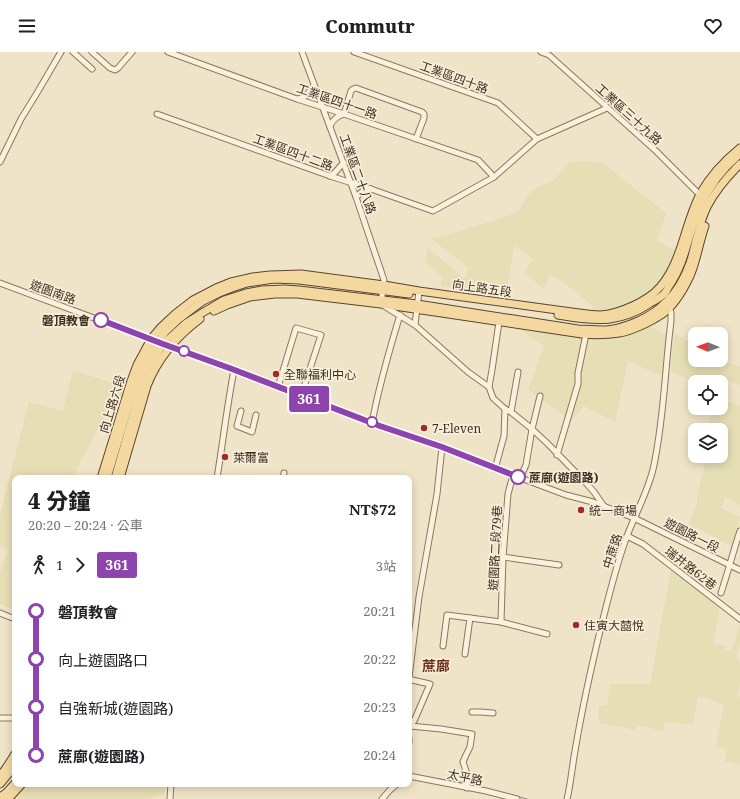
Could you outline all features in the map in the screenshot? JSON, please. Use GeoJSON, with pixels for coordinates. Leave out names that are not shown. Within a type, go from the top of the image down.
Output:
{"type":"FeatureCollection","features":[{"type":"Feature","properties":{"kind":"main road","name":"向上路五段"},"geometry":{"type":"LineString","coordinates":[[662,291],[672,270],[700,195],[720,166],[740,148]]}},
{"type":"Feature","properties":{"kind":"main road","name":"向上路五段"},"geometry":{"type":"LineString","coordinates":[[160,343],[165,332],[179,319],[203,301],[219,293],[247,283],[274,279],[384,288],[576,318],[598,320],[620,317],[646,306],[675,277],[682,262],[695,219],[710,188],[732,161],[740,154]]}},
{"type":"Feature","properties":{"kind":"main road"},"geometry":{"type":"LineString","coordinates":[[417,307],[499,322],[586,334],[608,334],[630,331],[661,315],[684,276],[690,262],[706,208],[716,191],[730,173],[740,164]]}},
{"type":"Feature","properties":{"kind":"main road"},"geometry":{"type":"LineString","coordinates":[[121,475],[150,376],[158,362],[160,343],[202,312],[224,300],[246,292],[292,289],[578,329],[597,330],[619,328],[637,322],[668,304],[681,293],[696,260],[702,234],[711,210],[720,193],[740,169]]}},
{"type":"Feature","properties":{"kind":"main road","name":"向上路六段"},"geometry":{"type":"LineString","coordinates":[[102,475],[130,381],[137,365],[160,343]]}},
{"type":"Feature","properties":{"kind":"main road","name":"向上路六段"},"geometry":{"type":"LineString","coordinates":[[108,475],[136,382],[150,353],[160,343]]}},
{"type":"Feature","properties":{"kind":"main road","name":"向上路六段"},"geometry":{"type":"LineString","coordinates":[[116,475],[142,384],[160,343]]}},
{"type":"Feature","properties":{"kind":"main road"},"geometry":{"type":"LineString","coordinates":[[0,776],[12,759]]}},
{"type":"Feature","properties":{"kind":"main road"},"geometry":{"type":"LineString","coordinates":[[0,784],[12,770]]}},
{"type":"Feature","properties":{"kind":"main road"},"geometry":{"type":"LineString","coordinates":[[0,797],[12,786]]}},
{"type":"Feature","properties":{"kind":"main road"},"geometry":{"type":"LineString","coordinates":[[7,799],[19,787]]}},
{"type":"Feature","properties":{"kind":"street"},"geometry":{"type":"LineString","coordinates":[[0,162],[21,119],[61,52]]}},
{"type":"Feature","properties":{"kind":"street"},"geometry":{"type":"LineString","coordinates":[[73,52],[92,69]]}},
{"type":"Feature","properties":{"kind":"street"},"geometry":{"type":"LineString","coordinates":[[92,52],[110,68],[115,70],[132,52]]}},
{"type":"Feature","properties":{"kind":"street","name":"工業區四十一路"},"geometry":{"type":"LineString","coordinates":[[168,52],[297,99],[478,160],[494,177]]}},
{"type":"Feature","properties":{"kind":"street","name":"工業區二十八路"},"geometry":{"type":"LineString","coordinates":[[302,52],[351,182],[384,280],[382,302]]}},
{"type":"Feature","properties":{"kind":"street","name":"工業區四十路"},"geometry":{"type":"LineString","coordinates":[[354,52],[498,103],[536,139]]}},
{"type":"Feature","properties":{"kind":"street","name":"工業區三十九路"},"geometry":{"type":"LineString","coordinates":[[541,52],[550,55],[656,152],[700,195]]}},
{"type":"Feature","properties":{"kind":"street"},"geometry":{"type":"LineString","coordinates":[[297,99],[306,96],[314,85]]}},
{"type":"Feature","properties":{"kind":"street"},"geometry":{"type":"LineString","coordinates":[[330,126],[334,119],[344,114],[351,91],[354,88],[422,112],[424,114],[424,118],[416,139]]}},
{"type":"Feature","properties":{"kind":"street","name":"工業區四十二路"},"geometry":{"type":"LineString","coordinates":[[157,114],[330,176],[372,189],[433,212],[494,177],[536,139],[607,108]]}},
{"type":"Feature","properties":{"kind":"street"},"geometry":{"type":"LineString","coordinates":[[330,176],[336,173],[340,166],[344,163]]}},
{"type":"Feature","properties":{"kind":"street"},"geometry":{"type":"LineString","coordinates":[[356,197],[363,191],[372,189]]}},
{"type":"Feature","properties":{"kind":"street","name":"遊園南路"},"geometry":{"type":"LineString","coordinates":[[0,283],[372,423],[442,447]]}},
{"type":"Feature","properties":{"kind":"street","name":"中蔗路"},"geometry":{"type":"LineString","coordinates":[[566,799],[590,673],[619,560],[654,466],[659,439],[671,321],[671,313],[662,291]]}},
{"type":"Feature","properties":{"kind":"street"},"geometry":{"type":"LineString","coordinates":[[415,325],[419,293]]}},
{"type":"Feature","properties":{"kind":"street"},"geometry":{"type":"LineString","coordinates":[[382,302],[415,325],[468,372],[489,387]]}},
{"type":"Feature","properties":{"kind":"street"},"geometry":{"type":"LineString","coordinates":[[372,423],[389,352],[400,315]]}},
{"type":"Feature","properties":{"kind":"street"},"geometry":{"type":"LineString","coordinates":[[661,315],[671,321]]}},
{"type":"Feature","properties":{"kind":"street"},"geometry":{"type":"LineString","coordinates":[[499,322],[489,387],[493,398],[532,429],[587,484],[604,506]]}},
{"type":"Feature","properties":{"kind":"street"},"geometry":{"type":"LineString","coordinates":[[278,387],[296,328],[321,335],[301,396]]}},
{"type":"Feature","properties":{"kind":"street"},"geometry":{"type":"LineString","coordinates":[[557,454],[578,384],[578,373],[586,334]]}},
{"type":"Feature","properties":{"kind":"street"},"geometry":{"type":"LineString","coordinates":[[218,475],[234,370]]}},
{"type":"Feature","properties":{"kind":"street"},"geometry":{"type":"LineString","coordinates":[[511,412],[518,372]]}},
{"type":"Feature","properties":{"kind":"street"},"geometry":{"type":"LineString","coordinates":[[520,478],[526,465],[532,429],[540,396]]}},
{"type":"Feature","properties":{"kind":"street"},"geometry":{"type":"LineString","coordinates":[[495,469],[504,436],[505,409]]}},
{"type":"Feature","properties":{"kind":"street"},"geometry":{"type":"LineString","coordinates":[[241,411],[237,426],[252,432],[256,415]]}},
{"type":"Feature","properties":{"kind":"street"},"geometry":{"type":"LineString","coordinates":[[412,653],[419,597],[437,494],[442,447]]}},
{"type":"Feature","properties":{"kind":"street","name":"遊園路一段"},"geometry":{"type":"LineString","coordinates":[[442,447],[495,469],[566,495],[593,502],[634,518],[740,570]]}},
{"type":"Feature","properties":{"kind":"street","name":"遊園路二段79巷"},"geometry":{"type":"LineString","coordinates":[[501,622],[503,557],[508,494],[512,475]]}},
{"type":"Feature","properties":{"kind":"street"},"geometry":{"type":"LineString","coordinates":[[721,592],[740,532]]}},
{"type":"Feature","properties":{"kind":"street","name":"瑞井路62巷"},"geometry":{"type":"LineString","coordinates":[[628,536],[643,544],[740,619]]}},
{"type":"Feature","properties":{"kind":"street"},"geometry":{"type":"LineString","coordinates":[[503,557],[559,565]]}},
{"type":"Feature","properties":{"kind":"street"},"geometry":{"type":"LineString","coordinates":[[0,613],[12,618]]}},
{"type":"Feature","properties":{"kind":"street"},"geometry":{"type":"LineString","coordinates":[[443,646],[447,615],[501,622],[547,634]]}},
{"type":"Feature","properties":{"kind":"street"},"geometry":{"type":"LineString","coordinates":[[465,654],[470,618]]}},
{"type":"Feature","properties":{"kind":"street"},"geometry":{"type":"LineString","coordinates":[[412,680],[430,684],[412,724]]}},
{"type":"Feature","properties":{"kind":"street"},"geometry":{"type":"LineString","coordinates":[[472,712],[493,713]]}},
{"type":"Feature","properties":{"kind":"street"},"geometry":{"type":"LineString","coordinates":[[0,718],[12,718]]}},
{"type":"Feature","properties":{"kind":"street"},"geometry":{"type":"LineString","coordinates":[[412,728],[465,732],[472,734],[470,747],[464,762],[467,788]]}},
{"type":"Feature","properties":{"kind":"street","name":"太平路"},"geometry":{"type":"LineString","coordinates":[[412,777],[486,791],[517,799]]}},
{"type":"Feature","properties":{"kind":"street"},"geometry":{"type":"LineString","coordinates":[[170,799],[171,787]]}},
{"type":"Feature","properties":{"kind":"street"},"geometry":{"type":"LineString","coordinates":[[382,799],[393,787]]}},
{"type":"Feature","properties":{"kind":"shaded area"},"geometry":{"type":"Polygon","coordinates":[[[583,161],[603,163],[666,213],[657,241],[677,251],[666,272],[656,285],[630,304],[609,311],[590,311],[593,306],[560,280],[549,275],[544,289],[524,272],[533,259],[517,247],[514,247],[506,296],[441,286],[442,276],[425,261],[427,247],[464,278],[467,274],[468,267],[431,239],[517,213],[531,191],[554,180],[569,163],[583,161]]]}},
{"type":"Feature","properties":{"kind":"shaded area"},"geometry":{"type":"Polygon","coordinates":[[[649,326],[667,335],[664,374],[660,375],[628,361],[615,422],[584,406],[572,421],[528,390],[544,346],[519,329],[574,336],[625,334],[649,326]]]}},
{"type":"Feature","properties":{"kind":"shaded area"},"geometry":{"type":"Polygon","coordinates":[[[675,334],[688,341],[688,367],[728,367],[728,363],[740,367],[740,385],[728,380],[728,375],[688,375],[688,380],[671,371],[672,350],[675,334]]]}},
{"type":"Feature","properties":{"kind":"shaded area"},"geometry":{"type":"Polygon","coordinates":[[[73,370],[115,384],[119,379],[126,382],[120,398],[114,398],[74,475],[12,475],[12,609],[0,604],[0,573],[8,549],[0,546],[0,515],[29,402],[63,411],[73,370]]]}},
{"type":"Feature","properties":{"kind":"shaded area"},"geometry":{"type":"Polygon","coordinates":[[[728,402],[740,406],[740,505],[725,497],[721,508],[740,517],[736,541],[731,546],[689,524],[697,504],[697,497],[705,463],[728,463],[728,423],[709,423],[710,415],[728,415],[728,402]]]}},
{"type":"Feature","properties":{"kind":"shaded area"},"geometry":{"type":"Polygon","coordinates":[[[672,564],[720,607],[713,644],[726,646],[725,650],[732,651],[740,627],[740,643],[736,659],[740,661],[740,683],[737,696],[740,697],[740,765],[725,761],[727,749],[715,748],[724,704],[698,696],[693,725],[665,721],[663,731],[636,725],[636,730],[600,723],[598,718],[599,706],[607,705],[610,684],[650,684],[672,564]]]}},
{"type":"Feature","properties":{"kind":"shaded area"},"geometry":{"type":"Polygon","coordinates":[[[25,787],[165,787],[164,795],[149,799],[12,799],[25,787]]]}},
{"type":"Feature","properties":{"kind":"waterway"},"geometry":{"type":"LineString","coordinates":[[419,776],[466,783]]}},
{"type":"Feature","properties":{"kind":"waterway"},"geometry":{"type":"LineString","coordinates":[[469,784],[527,799]]}},
{"type":"Feature","properties":{"kind":"bus line","name":"361"},"geometry":{"type":"LineString","coordinates":[[101,320],[380,426],[458,453],[518,477]]}},
{"type":"Feature","properties":{"kind":"place","name":"磐頂教會"},"geometry":{"type":"Point","coordinates":[101,320]}},
{"type":"Feature","properties":{"kind":"place","name":"全聯福利中心"},"geometry":{"type":"Point","coordinates":[276,374]}},
{"type":"Feature","properties":{"kind":"place","name":"7-Eleven"},"geometry":{"type":"Point","coordinates":[424,428]}},
{"type":"Feature","properties":{"kind":"place","name":"萊爾富"},"geometry":{"type":"Point","coordinates":[225,457]}},
{"type":"Feature","properties":{"kind":"place","name":"蔗廍(遊園路)"},"geometry":{"type":"Point","coordinates":[518,477]}},
{"type":"Feature","properties":{"kind":"place","name":"統一商場"},"geometry":{"type":"Point","coordinates":[581,510]}},
{"type":"Feature","properties":{"kind":"place","name":"住寅大囍悅"},"geometry":{"type":"Point","coordinates":[576,625]}},
{"type":"Feature","properties":{"kind":"district","name":"蔗廍"},"geometry":{"type":"Point","coordinates":[436,665]}}]}
